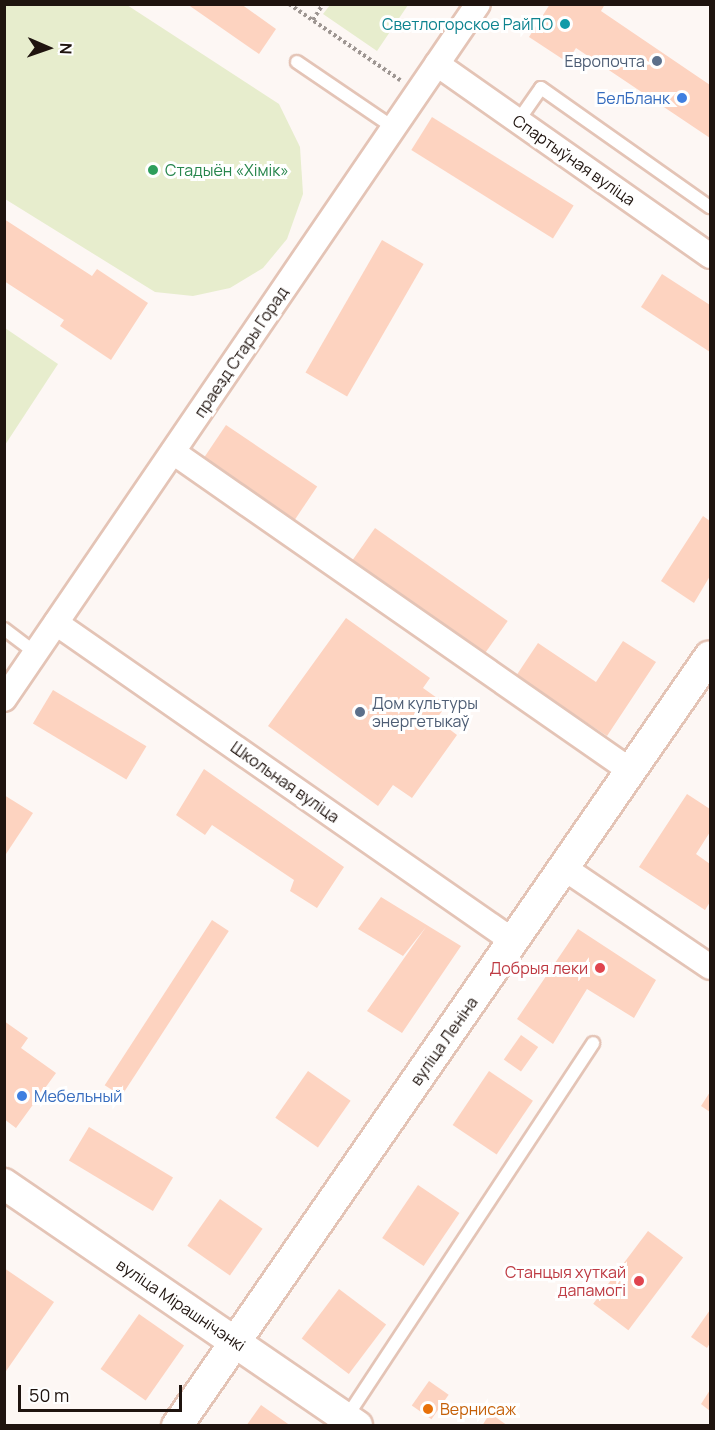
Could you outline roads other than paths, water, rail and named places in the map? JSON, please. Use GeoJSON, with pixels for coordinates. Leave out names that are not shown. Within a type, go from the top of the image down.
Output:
{"type":"FeatureCollection","features":[{"type":"Feature","properties":{"kind":"street","name":"праезд Стары Горад"},"geometry":{"type":"LineString","coordinates":[[4,699],[478,4]]}},
{"type":"Feature","properties":{"kind":"street","name":"Спартыўная вуліца"},"geometry":{"type":"LineString","coordinates":[[437,64],[711,256]]}},
{"type":"Feature","properties":{"kind":"street"},"geometry":{"type":"LineString","coordinates":[[173,452],[631,771]]}},
{"type":"Feature","properties":{"kind":"street","name":"Школьная вуліца"},"geometry":{"type":"LineString","coordinates":[[56,623],[513,941]]}},
{"type":"Feature","properties":{"kind":"street","name":"вуліца Леніна"},"geometry":{"type":"LineString","coordinates":[[177,1425],[711,656]]}},
{"type":"Feature","properties":{"kind":"street"},"geometry":{"type":"LineString","coordinates":[[564,868],[711,967]]}},
{"type":"Feature","properties":{"kind":"street","name":"вуліца Мірашнічэнкі"},"geometry":{"type":"LineString","coordinates":[[4,1184],[352,1422]]}},
{"type":"Feature","properties":{"kind":"lane"},"geometry":{"type":"LineString","coordinates":[[297,62],[394,128]]}},
{"type":"Feature","properties":{"kind":"lane"},"geometry":{"type":"LineString","coordinates":[[519,121],[541,88],[711,207]]}},
{"type":"Feature","properties":{"kind":"lane"},"geometry":{"type":"LineString","coordinates":[[4,629],[36,653]]}},
{"type":"Feature","properties":{"kind":"lane"},"geometry":{"type":"LineString","coordinates":[[352,1422],[593,1043]]}},
{"type":"Feature","properties":{"kind":"place","name":"Светлогорское РайПО"},"geometry":{"type":"Point","coordinates":[565,24]}},
{"type":"Feature","properties":{"kind":"place","name":"Европочта"},"geometry":{"type":"Point","coordinates":[657,61]}},
{"type":"Feature","properties":{"kind":"place","name":"БелБланк"},"geometry":{"type":"Point","coordinates":[682,98]}},
{"type":"Feature","properties":{"kind":"place","name":"Стадыён «Хімік»"},"geometry":{"type":"Point","coordinates":[153,170]}},
{"type":"Feature","properties":{"kind":"place","name":"Дом культуры энергетыкаў"},"geometry":{"type":"Point","coordinates":[360,712]}},
{"type":"Feature","properties":{"kind":"place","name":"Добрыя леки"},"geometry":{"type":"Point","coordinates":[600,968]}},
{"type":"Feature","properties":{"kind":"place","name":"Мебельный"},"geometry":{"type":"Point","coordinates":[22,1096]}},
{"type":"Feature","properties":{"kind":"place","name":"Станцыя хуткай дапамогі"},"geometry":{"type":"Point","coordinates":[639,1281]}},
{"type":"Feature","properties":{"kind":"place","name":"Вернисаж"},"geometry":{"type":"Point","coordinates":[428,1409]}}]}
